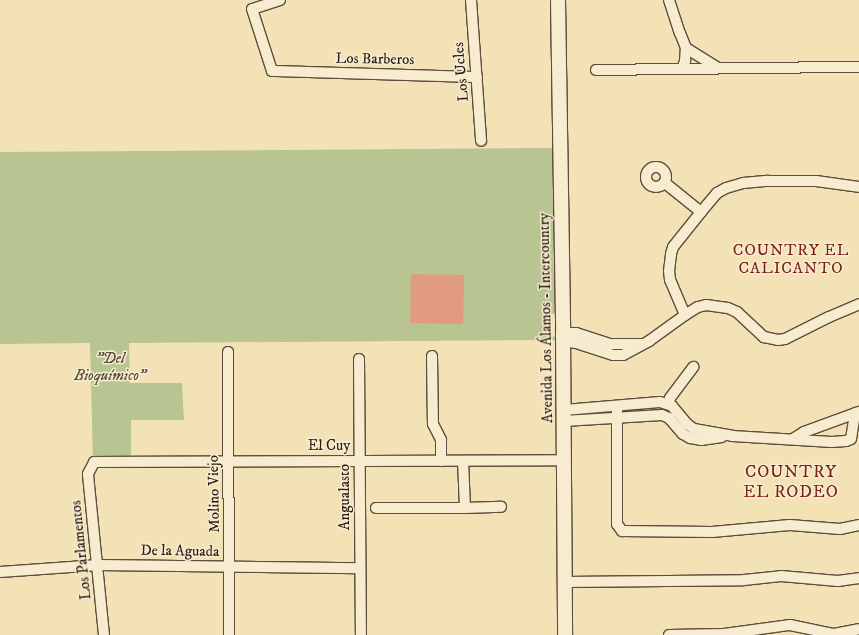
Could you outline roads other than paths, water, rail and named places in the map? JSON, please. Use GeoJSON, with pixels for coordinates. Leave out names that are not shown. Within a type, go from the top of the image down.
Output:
{"type":"FeatureCollection","features":[{"type":"Feature","properties":{"kind":"main road","name":"Avenida Los Álamos - Intercountry"},"geometry":{"type":"LineString","coordinates":[[558,0],[564,416],[565,635]]}},
{"type":"Feature","properties":{"kind":"street","name":"Los Barberos"},"geometry":{"type":"LineString","coordinates":[[280,0],[252,9],[272,72],[477,77]]}},
{"type":"Feature","properties":{"kind":"street","name":"Los Ucles"},"geometry":{"type":"LineString","coordinates":[[471,0],[481,141]]}},
{"type":"Feature","properties":{"kind":"street"},"geometry":{"type":"LineString","coordinates":[[669,0],[686,48],[685,61],[682,69]]}},
{"type":"Feature","properties":{"kind":"street"},"geometry":{"type":"LineString","coordinates":[[686,48],[719,68]]}},
{"type":"Feature","properties":{"kind":"street"},"geometry":{"type":"LineString","coordinates":[[596,70],[859,67]]}},
{"type":"Feature","properties":{"kind":"street"},"geometry":{"type":"LineString","coordinates":[[685,315],[670,280],[669,271],[671,254],[674,247],[717,193],[743,183],[768,180],[816,180],[859,187]]}},
{"type":"Feature","properties":{"kind":"street"},"geometry":{"type":"LineString","coordinates":[[665,183],[701,212]]}},
{"type":"Feature","properties":{"kind":"street"},"geometry":{"type":"LineString","coordinates":[[848,186],[859,191]]}},
{"type":"Feature","properties":{"kind":"street"},"geometry":{"type":"LineString","coordinates":[[563,337],[576,343],[618,355],[630,352],[646,343],[685,315],[706,304],[728,308],[737,312],[764,337],[778,340],[785,339],[859,304]]}},
{"type":"Feature","properties":{"kind":"street","name":"Molino Viejo"},"geometry":{"type":"LineString","coordinates":[[228,352],[230,567],[229,635]]}},
{"type":"Feature","properties":{"kind":"street"},"geometry":{"type":"LineString","coordinates":[[432,356],[433,424],[441,440],[441,461]]}},
{"type":"Feature","properties":{"kind":"street","name":"Angualasto"},"geometry":{"type":"LineString","coordinates":[[359,359],[361,635]]}},
{"type":"Feature","properties":{"kind":"street"},"geometry":{"type":"LineString","coordinates":[[668,403],[670,398],[693,367]]}},
{"type":"Feature","properties":{"kind":"street"},"geometry":{"type":"LineString","coordinates":[[564,416],[617,407],[660,402],[668,403],[678,412],[690,427],[732,436]]}},
{"type":"Feature","properties":{"kind":"street"},"geometry":{"type":"LineString","coordinates":[[617,407],[617,524],[622,531],[712,532],[790,525],[840,529],[859,525]]}},
{"type":"Feature","properties":{"kind":"street"},"geometry":{"type":"LineString","coordinates":[[564,416],[618,418],[662,415],[669,418],[683,434],[696,440],[732,436],[832,442],[849,440],[852,436],[857,412]]}},
{"type":"Feature","properties":{"kind":"street"},"geometry":{"type":"LineString","coordinates":[[793,439],[804,432],[857,412]]}},
{"type":"Feature","properties":{"kind":"street","name":"El Cuy"},"geometry":{"type":"LineString","coordinates":[[94,462],[564,460]]}},
{"type":"Feature","properties":{"kind":"street"},"geometry":{"type":"LineString","coordinates":[[463,461],[464,508]]}},
{"type":"Feature","properties":{"kind":"street","name":"Los Parlamentos"},"geometry":{"type":"LineString","coordinates":[[94,462],[88,474],[104,635]]}},
{"type":"Feature","properties":{"kind":"street"},"geometry":{"type":"LineString","coordinates":[[376,508],[501,507]]}},
{"type":"Feature","properties":{"kind":"street","name":"De la Aguada"},"geometry":{"type":"LineString","coordinates":[[0,572],[98,565],[360,568]]}},
{"type":"Feature","properties":{"kind":"street"},"geometry":{"type":"LineString","coordinates":[[565,582],[744,580],[781,576],[838,581],[859,578]]}},
{"type":"Feature","properties":{"kind":"street"},"geometry":{"type":"LineString","coordinates":[[669,635],[724,635],[790,625],[814,632],[834,634],[859,628]]}},
{"type":"Feature","properties":{"kind":"district","name":"COUNTRY EL CALICANTO"},"geometry":{"type":"Point","coordinates":[791,259]}},
{"type":"Feature","properties":{"kind":"district","name":"COUNTRY EL RODEO"},"geometry":{"type":"Point","coordinates":[791,483]}},
{"type":"Feature","properties":{"kind":"park label","name":"\"Del Bioquímico\""},"geometry":{"type":"Point","coordinates":[110,366]}}]}
